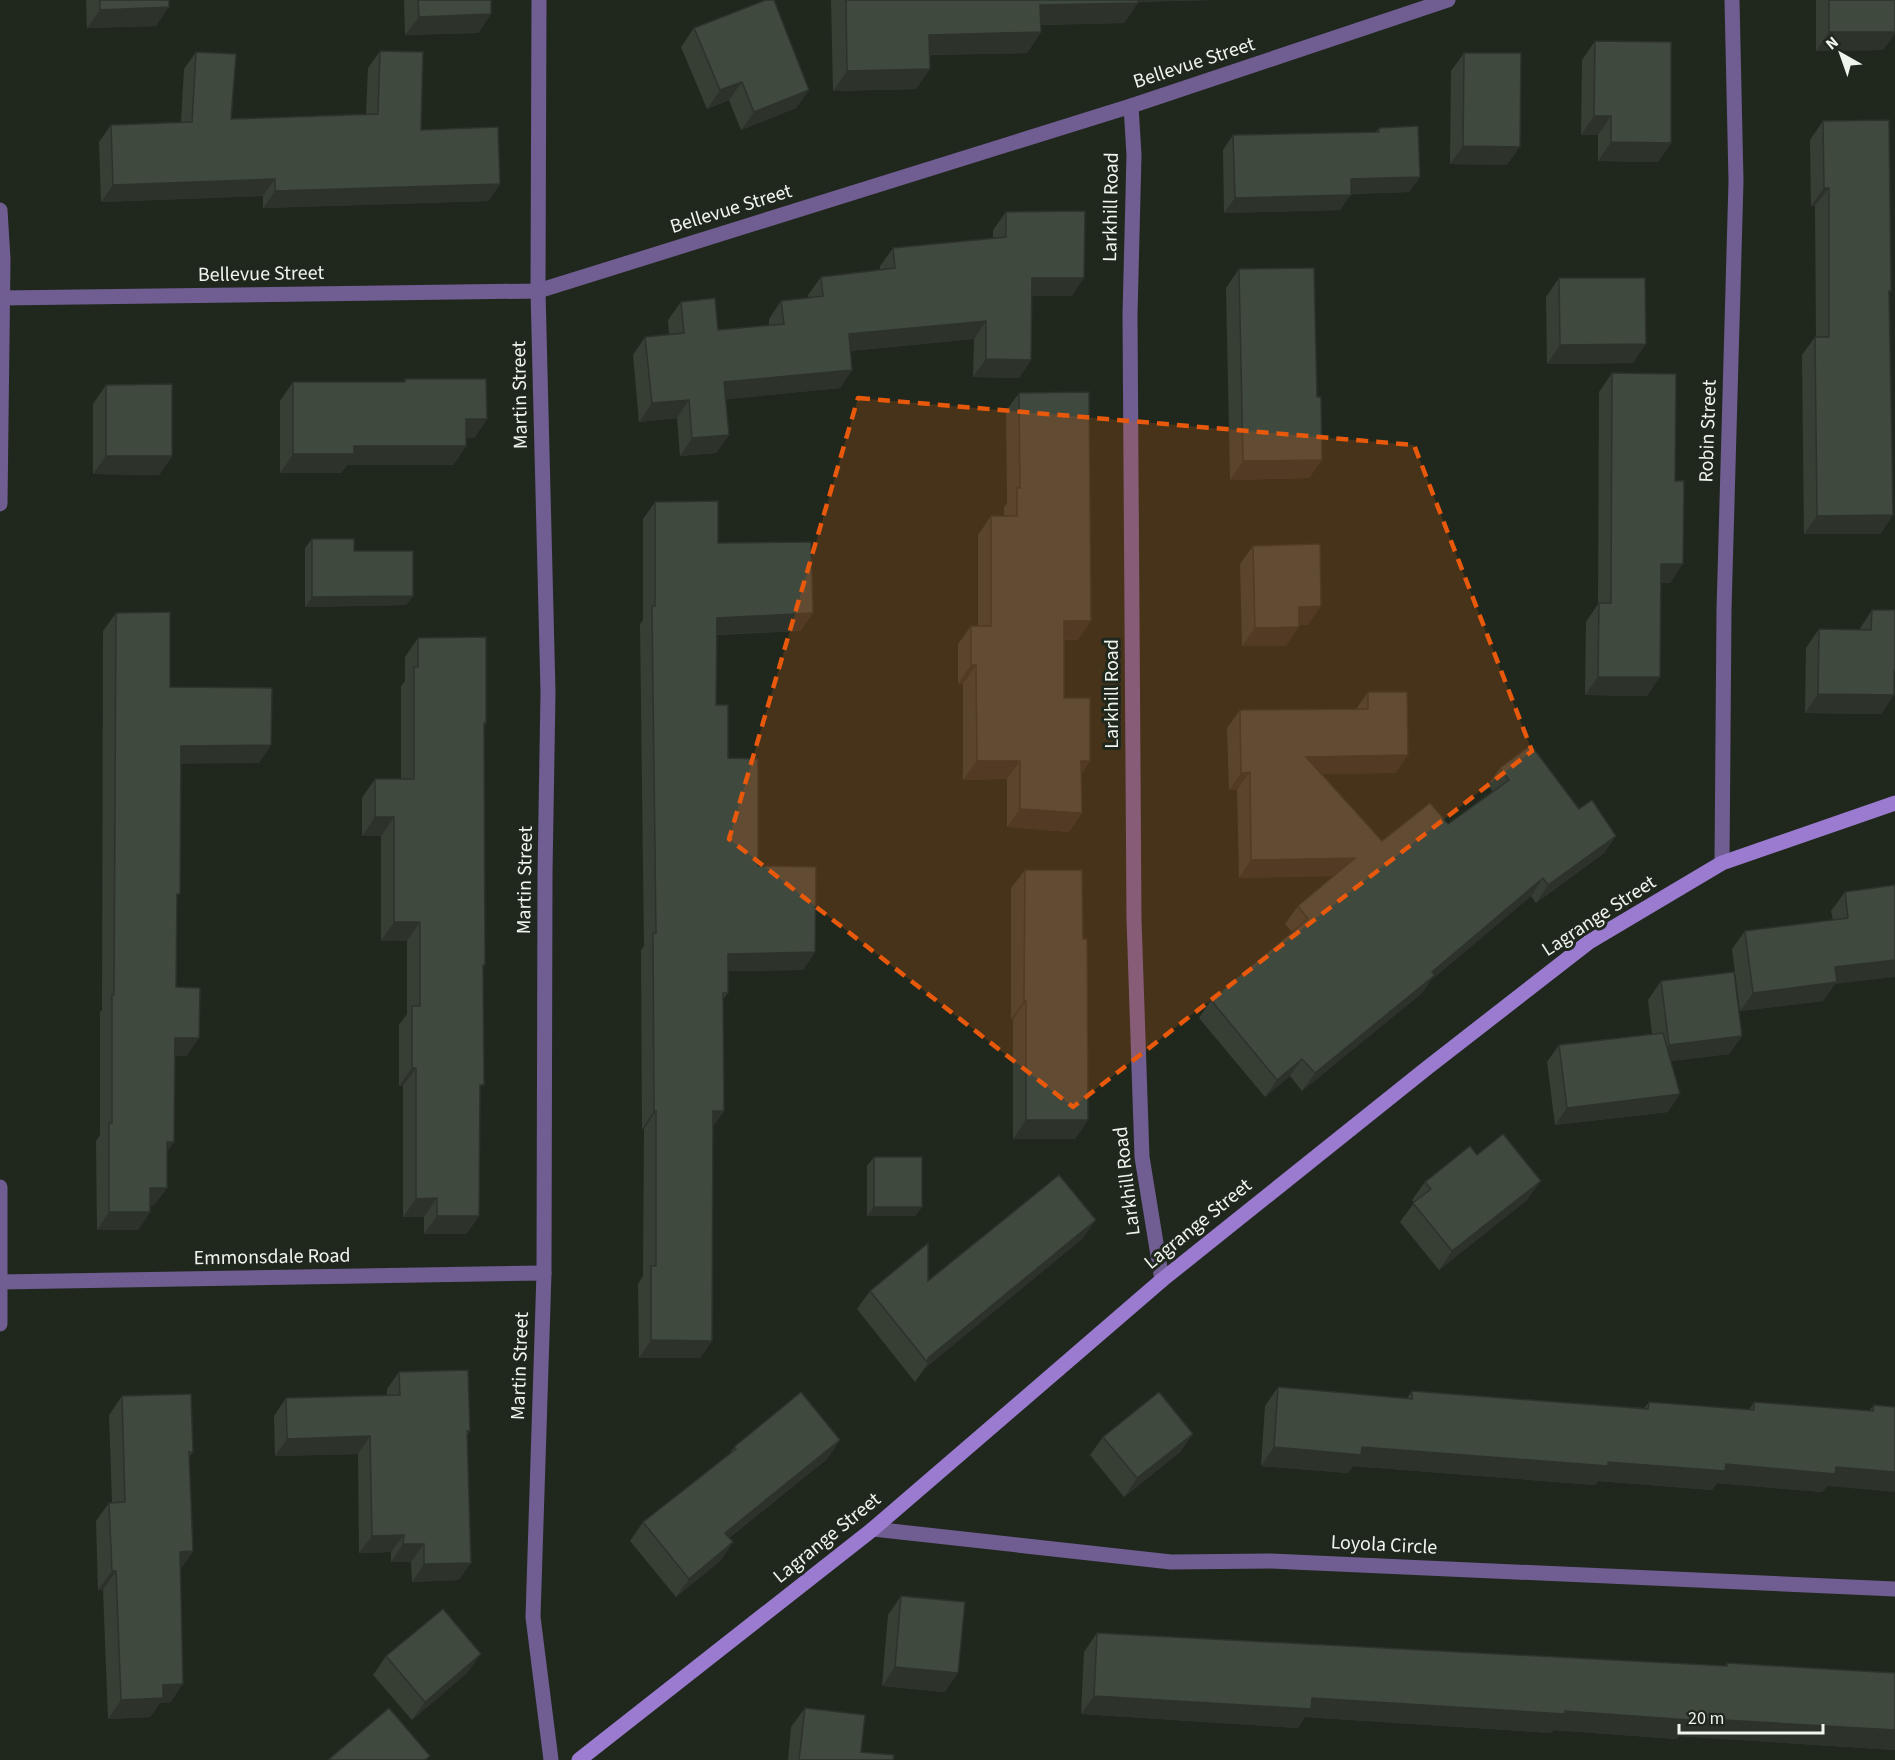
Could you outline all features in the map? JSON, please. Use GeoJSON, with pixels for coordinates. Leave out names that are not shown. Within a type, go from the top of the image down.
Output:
{"type":"FeatureCollection","features":[{"type":"Feature","properties":{"kind":"main road","name":"Lagrange Street"},"geometry":{"type":"LineString","coordinates":[[579,1760],[873,1529],[1162,1280],[1418,1075],[1589,942],[1722,863],[1895,803]]}},
{"type":"Feature","properties":{"kind":"street","name":"Martin Street"},"geometry":{"type":"LineString","coordinates":[[539,0],[538,291],[548,692],[544,1273],[533,1617],[551,1760]]}},
{"type":"Feature","properties":{"kind":"street","name":"Bellevue Street"},"geometry":{"type":"LineString","coordinates":[[1,298],[538,291],[1131,106],[1448,0]]}},
{"type":"Feature","properties":{"kind":"street","name":"Robin Street"},"geometry":{"type":"LineString","coordinates":[[1722,863],[1725,610],[1736,181],[1732,0]]}},
{"type":"Feature","properties":{"kind":"street","name":"Larkhill Road"},"geometry":{"type":"LineString","coordinates":[[1131,106],[1134,155],[1130,315],[1135,930],[1142,1157],[1162,1280]]}},
{"type":"Feature","properties":{"kind":"street"},"geometry":{"type":"LineString","coordinates":[[0,210],[3,259],[0,504]]}},
{"type":"Feature","properties":{"kind":"street"},"geometry":{"type":"LineString","coordinates":[[0,1187],[0,1324]]}},
{"type":"Feature","properties":{"kind":"street","name":"Emmonsdale Road"},"geometry":{"type":"LineString","coordinates":[[1,1282],[544,1273]]}},
{"type":"Feature","properties":{"kind":"street","name":"Loyola Circle"},"geometry":{"type":"LineString","coordinates":[[873,1529],[1171,1562],[1271,1561],[1895,1589]]}},
{"type":"Feature","properties":{"kind":"highlighted area"},"geometry":{"type":"Polygon","coordinates":[[[858,398],[1414,445],[1532,751],[1073,1107],[729,839],[858,398]]]}},
{"type":"Feature","properties":{"kind":"building"},"geometry":{"type":"Polygon","coordinates":[[[100,0],[169,0],[169,7],[100,10],[100,0]]]}},
{"type":"Feature","properties":{"kind":"building"},"geometry":{"type":"Polygon","coordinates":[[[418,0],[491,0],[491,14],[419,17],[418,0]]]}},
{"type":"Feature","properties":{"kind":"building"},"geometry":{"type":"Polygon","coordinates":[[[766,0],[774,0],[809,90],[754,112],[742,82],[720,90],[694,28],[766,0]]]}},
{"type":"Feature","properties":{"kind":"building"},"geometry":{"type":"Polygon","coordinates":[[[846,0],[1138,0],[1138,3],[1040,5],[1041,32],[929,35],[930,69],[847,71],[846,0]]]}},
{"type":"Feature","properties":{"kind":"building"},"geometry":{"type":"Polygon","coordinates":[[[1829,0],[1895,0],[1895,32],[1829,32],[1829,0]]]}},
{"type":"Feature","properties":{"kind":"building"},"geometry":{"type":"Polygon","coordinates":[[[1595,41],[1671,42],[1671,143],[1611,142],[1611,116],[1594,116],[1595,41]]]}},
{"type":"Feature","properties":{"kind":"building"},"geometry":{"type":"Polygon","coordinates":[[[380,51],[423,52],[421,130],[498,127],[500,184],[275,191],[275,179],[113,185],[111,125],[192,122],[196,52],[236,54],[231,119],[378,114],[380,51]]]}},
{"type":"Feature","properties":{"kind":"building"},"geometry":{"type":"Polygon","coordinates":[[[1464,53],[1521,53],[1520,147],[1463,146],[1464,53]]]}},
{"type":"Feature","properties":{"kind":"building"},"geometry":{"type":"Polygon","coordinates":[[[1889,120],[1893,515],[1817,516],[1815,337],[1829,337],[1829,188],[1824,188],[1823,121],[1889,120]]]}},
{"type":"Feature","properties":{"kind":"building"},"geometry":{"type":"Polygon","coordinates":[[[1418,126],[1420,177],[1351,179],[1351,195],[1235,198],[1233,135],[1379,132],[1379,128],[1418,126]]]}},
{"type":"Feature","properties":{"kind":"building"},"geometry":{"type":"Polygon","coordinates":[[[1085,211],[1084,278],[1032,278],[1031,360],[986,359],[986,321],[849,334],[852,370],[724,382],[729,435],[692,438],[689,400],[652,403],[645,337],[684,333],[681,302],[715,298],[718,330],[784,324],[781,301],[823,296],[821,277],[895,268],[893,248],[1006,237],[1006,212],[1085,211]]]}},
{"type":"Feature","properties":{"kind":"building"},"geometry":{"type":"Polygon","coordinates":[[[1314,268],[1317,397],[1321,397],[1322,460],[1243,461],[1239,269],[1314,268]]]}},
{"type":"Feature","properties":{"kind":"building"},"geometry":{"type":"Polygon","coordinates":[[[1559,278],[1645,278],[1646,344],[1560,345],[1559,278]]]}},
{"type":"Feature","properties":{"kind":"building"},"geometry":{"type":"Polygon","coordinates":[[[1612,373],[1676,374],[1675,481],[1684,481],[1683,564],[1661,564],[1660,677],[1598,677],[1599,603],[1611,603],[1612,373]]]}},
{"type":"Feature","properties":{"kind":"building"},"geometry":{"type":"Polygon","coordinates":[[[405,379],[486,379],[487,419],[466,419],[466,446],[354,446],[354,454],[293,454],[293,382],[405,382],[405,379]]]}},
{"type":"Feature","properties":{"kind":"building"},"geometry":{"type":"Polygon","coordinates":[[[172,384],[172,456],[106,456],[106,385],[172,384]]]}},
{"type":"Feature","properties":{"kind":"building"},"geometry":{"type":"Polygon","coordinates":[[[1089,392],[1091,621],[1064,621],[1064,698],[1090,698],[1090,761],[1081,761],[1082,813],[1020,809],[1020,761],[977,761],[976,665],[971,665],[971,626],[991,626],[991,516],[1017,516],[1017,488],[1020,488],[1019,393],[1089,392]]]}},
{"type":"Feature","properties":{"kind":"building"},"geometry":{"type":"Polygon","coordinates":[[[718,501],[718,543],[811,542],[813,613],[717,618],[716,705],[728,705],[728,758],[758,759],[758,866],[816,867],[815,952],[728,954],[728,993],[723,993],[724,1111],[713,1111],[712,1341],[651,1340],[651,1266],[656,1266],[653,933],[656,933],[652,606],[655,606],[655,502],[718,501]]]}},
{"type":"Feature","properties":{"kind":"building"},"geometry":{"type":"Polygon","coordinates":[[[312,539],[354,539],[354,551],[413,551],[413,596],[312,597],[312,539]]]}},
{"type":"Feature","properties":{"kind":"building"},"geometry":{"type":"Polygon","coordinates":[[[1320,544],[1321,606],[1299,607],[1299,627],[1255,628],[1253,546],[1320,544]]]}},
{"type":"Feature","properties":{"kind":"building"},"geometry":{"type":"Polygon","coordinates":[[[1872,610],[1895,610],[1894,695],[1818,694],[1819,629],[1871,630],[1872,610]]]}},
{"type":"Feature","properties":{"kind":"building"},"geometry":{"type":"Polygon","coordinates":[[[170,612],[170,687],[272,688],[271,745],[181,746],[180,894],[177,894],[176,987],[200,988],[199,1038],[175,1038],[174,1142],[167,1142],[167,1188],[150,1188],[150,1212],[109,1212],[109,1123],[112,1123],[112,995],[114,995],[116,613],[170,612]]]}},
{"type":"Feature","properties":{"kind":"building"},"geometry":{"type":"Polygon","coordinates":[[[486,637],[484,1085],[480,1085],[479,1216],[437,1216],[437,1198],[416,1199],[416,1068],[412,1068],[412,1006],[420,1006],[420,922],[394,922],[394,817],[375,817],[375,779],[414,779],[414,667],[418,667],[418,638],[486,637]]]}},
{"type":"Feature","properties":{"kind":"building"},"geometry":{"type":"Polygon","coordinates":[[[1368,692],[1407,692],[1408,755],[1306,757],[1382,841],[1430,803],[1448,824],[1509,780],[1500,768],[1531,745],[1579,809],[1592,800],[1616,836],[1548,885],[1543,878],[1432,972],[1435,975],[1315,1073],[1302,1059],[1277,1080],[1211,1000],[1308,919],[1298,906],[1355,858],[1251,860],[1250,772],[1241,773],[1240,710],[1368,709],[1368,692]]]}},
{"type":"Feature","properties":{"kind":"building"},"geometry":{"type":"Polygon","coordinates":[[[1025,870],[1082,870],[1083,939],[1087,939],[1088,1120],[1026,1120],[1025,870]]]}},
{"type":"Feature","properties":{"kind":"building"},"geometry":{"type":"Polygon","coordinates":[[[1895,885],[1895,960],[1835,967],[1837,982],[1753,993],[1745,931],[1848,918],[1845,892],[1895,885]]]}},
{"type":"Feature","properties":{"kind":"building"},"geometry":{"type":"Polygon","coordinates":[[[1734,972],[1742,1036],[1669,1045],[1661,981],[1734,972]]]}},
{"type":"Feature","properties":{"kind":"building"},"geometry":{"type":"Polygon","coordinates":[[[1663,1033],[1680,1094],[1567,1108],[1559,1045],[1663,1033]]]}},
{"type":"Feature","properties":{"kind":"building"},"geometry":{"type":"Polygon","coordinates":[[[1503,1134],[1541,1181],[1452,1251],[1413,1203],[1431,1189],[1425,1182],[1470,1146],[1477,1155],[1503,1134]]]}},
{"type":"Feature","properties":{"kind":"building"},"geometry":{"type":"Polygon","coordinates":[[[874,1157],[922,1157],[922,1207],[874,1207],[874,1157]]]}},
{"type":"Feature","properties":{"kind":"building"},"geometry":{"type":"Polygon","coordinates":[[[1059,1175],[1096,1220],[928,1358],[928,1363],[870,1291],[928,1243],[928,1281],[1059,1175]]]}},
{"type":"Feature","properties":{"kind":"building"},"geometry":{"type":"Polygon","coordinates":[[[468,1370],[470,1431],[467,1431],[471,1563],[424,1564],[424,1544],[403,1544],[404,1535],[372,1536],[370,1436],[287,1439],[286,1398],[400,1395],[399,1372],[468,1370]]]}},
{"type":"Feature","properties":{"kind":"building"},"geometry":{"type":"Polygon","coordinates":[[[1278,1387],[1412,1399],[1412,1391],[1648,1409],[1649,1402],[1754,1410],[1754,1402],[1873,1411],[1874,1405],[1895,1407],[1895,1472],[1836,1467],[1835,1474],[1726,1464],[1725,1471],[1608,1462],[1608,1466],[1362,1447],[1361,1455],[1274,1447],[1278,1387]]]}},
{"type":"Feature","properties":{"kind":"building"},"geometry":{"type":"Polygon","coordinates":[[[801,1392],[840,1440],[725,1533],[733,1542],[689,1579],[643,1522],[736,1449],[734,1447],[801,1392]]]}},
{"type":"Feature","properties":{"kind":"building"},"geometry":{"type":"Polygon","coordinates":[[[1159,1392],[1193,1434],[1137,1478],[1103,1437],[1159,1392]]]}},
{"type":"Feature","properties":{"kind":"building"},"geometry":{"type":"Polygon","coordinates":[[[191,1394],[193,1452],[189,1452],[193,1551],[180,1552],[183,1684],[163,1685],[163,1698],[121,1700],[116,1571],[112,1571],[109,1503],[125,1502],[122,1396],[191,1394]]]}},
{"type":"Feature","properties":{"kind":"building"},"geometry":{"type":"Polygon","coordinates":[[[901,1596],[965,1602],[958,1673],[895,1667],[901,1596]]]}},
{"type":"Feature","properties":{"kind":"building"},"geometry":{"type":"Polygon","coordinates":[[[443,1609],[481,1654],[425,1702],[386,1656],[443,1609]]]}},
{"type":"Feature","properties":{"kind":"building"},"geometry":{"type":"Polygon","coordinates":[[[1097,1633],[1895,1673],[1895,1730],[1690,1718],[1690,1720],[1565,1711],[1565,1714],[1312,1698],[1311,1709],[1094,1696],[1097,1633]]]}},
{"type":"Feature","properties":{"kind":"building"},"geometry":{"type":"Polygon","coordinates":[[[389,1708],[430,1756],[425,1760],[328,1760],[389,1708]]]}},
{"type":"Feature","properties":{"kind":"building"},"geometry":{"type":"Polygon","coordinates":[[[805,1708],[865,1715],[861,1752],[894,1755],[893,1760],[799,1760],[805,1708]]]}}]}
